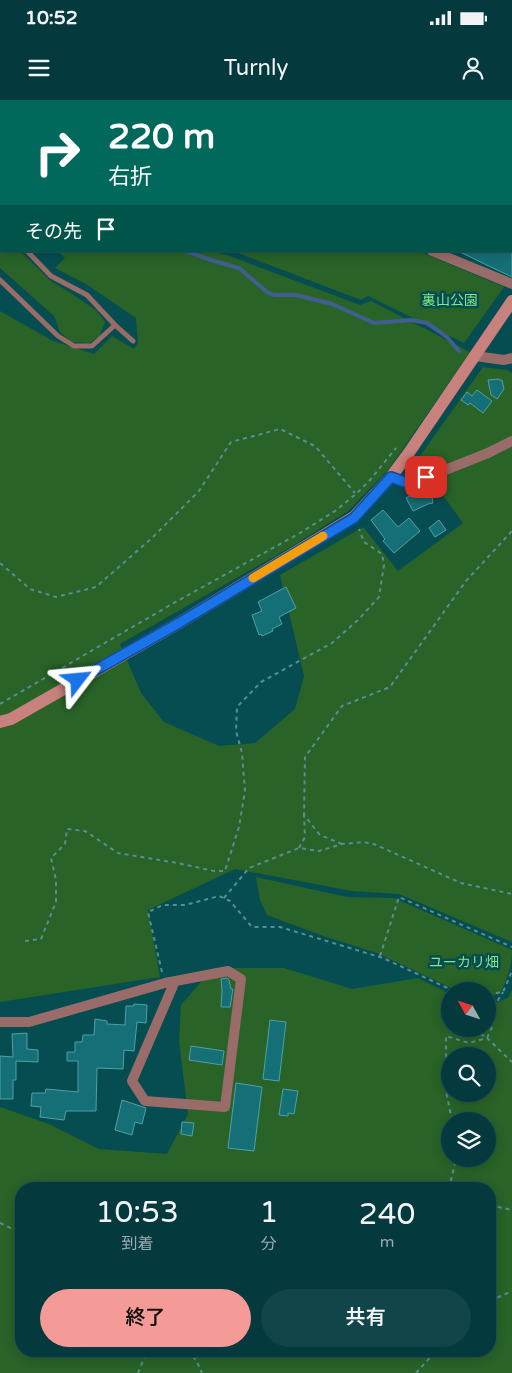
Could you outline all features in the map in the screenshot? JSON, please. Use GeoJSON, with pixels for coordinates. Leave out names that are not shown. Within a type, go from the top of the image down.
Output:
{"type":"FeatureCollection","features":[{"type":"Feature","properties":{"kind":"street"},"geometry":{"type":"LineString","coordinates":[[434,252],[512,284]]}},
{"type":"Feature","properties":{"kind":"street"},"geometry":{"type":"LineString","coordinates":[[0,722],[11,719],[179,623],[354,518],[391,477],[512,302]]}},
{"type":"Feature","properties":{"kind":"street"},"geometry":{"type":"LineString","coordinates":[[475,356],[504,360],[512,358]]}},
{"type":"Feature","properties":{"kind":"street"},"geometry":{"type":"LineString","coordinates":[[391,477],[410,484],[488,453],[512,441]]}},
{"type":"Feature","properties":{"kind":"street"},"geometry":{"type":"LineString","coordinates":[[0,1022],[29,1022],[170,982],[228,971],[241,980],[226,1108],[145,1101],[132,1081],[170,982]]}},
{"type":"Feature","properties":{"kind":"lane"},"geometry":{"type":"LineString","coordinates":[[28,252],[51,276],[87,295],[133,341]]}},
{"type":"Feature","properties":{"kind":"lane"},"geometry":{"type":"LineString","coordinates":[[0,280],[58,336],[74,346],[92,346],[115,325]]}},
{"type":"Feature","properties":{"kind":"path"},"geometry":{"type":"LineString","coordinates":[[0,563],[30,589],[56,597],[96,587],[152,538],[199,491],[231,442],[280,429],[315,446],[360,499]]}},
{"type":"Feature","properties":{"kind":"path"},"geometry":{"type":"LineString","coordinates":[[0,704],[172,604],[300,533],[335,511],[370,480],[399,445]]}},
{"type":"Feature","properties":{"kind":"path"},"geometry":{"type":"LineString","coordinates":[[25,941],[41,939],[56,902],[56,880],[50,858],[65,844],[67,829],[85,831],[118,853],[214,871],[226,871],[239,827],[245,792],[242,753],[236,731],[237,707],[261,682],[332,643],[379,597],[384,565],[382,554],[364,542],[354,518]]}},
{"type":"Feature","properties":{"kind":"path"},"geometry":{"type":"LineString","coordinates":[[299,848],[305,837],[305,757],[342,706],[390,687],[466,581],[512,531]]}},
{"type":"Feature","properties":{"kind":"path"},"geometry":{"type":"LineString","coordinates":[[304,815],[320,835],[342,844]]}},
{"type":"Feature","properties":{"kind":"path"},"geometry":{"type":"LineString","coordinates":[[224,898],[249,868],[299,848],[319,850],[342,844],[364,842],[374,844],[462,883],[512,894]]}},
{"type":"Feature","properties":{"kind":"path"},"geometry":{"type":"LineString","coordinates":[[170,982],[148,912],[163,905],[185,905],[219,896],[230,901],[252,927],[280,927],[380,956],[441,985]]}},
{"type":"Feature","properties":{"kind":"path"},"geometry":{"type":"LineString","coordinates":[[380,956],[399,897],[512,947]]}},
{"type":"Feature","properties":{"kind":"path"},"geometry":{"type":"LineString","coordinates":[[506,944],[512,942]]}},
{"type":"Feature","properties":{"kind":"path"},"geometry":{"type":"LineString","coordinates":[[496,1003],[512,971]]}},
{"type":"Feature","properties":{"kind":"path"},"geometry":{"type":"LineString","coordinates":[[496,993],[503,992]]}},
{"type":"Feature","properties":{"kind":"path"},"geometry":{"type":"LineString","coordinates":[[446,1038],[446,1090],[450,1112]]}},
{"type":"Feature","properties":{"kind":"path"},"geometry":{"type":"LineString","coordinates":[[453,1038],[469,1043],[486,1038],[512,1062]]}},
{"type":"Feature","properties":{"kind":"path"},"geometry":{"type":"LineString","coordinates":[[450,1182],[454,1167]]}},
{"type":"Feature","properties":{"kind":"path"},"geometry":{"type":"LineString","coordinates":[[496,1206],[512,1210]]}},
{"type":"Feature","properties":{"kind":"path"},"geometry":{"type":"LineString","coordinates":[[0,1224],[15,1230]]}},
{"type":"Feature","properties":{"kind":"path"},"geometry":{"type":"LineString","coordinates":[[496,1298],[512,1291]]}},
{"type":"Feature","properties":{"kind":"path"},"geometry":{"type":"LineString","coordinates":[[138,1373],[145,1357]]}},
{"type":"Feature","properties":{"kind":"path"},"geometry":{"type":"LineString","coordinates":[[193,1357],[202,1373]]}},
{"type":"Feature","properties":{"kind":"path"},"geometry":{"type":"LineString","coordinates":[[416,1373],[431,1357]]}},
{"type":"Feature","properties":{"kind":"green space"},"geometry":{"type":"Polygon","coordinates":[[[0,252],[21,252],[52,282],[97,311],[105,322],[100,335],[90,343],[71,342],[60,332],[54,316],[0,268],[0,252]]]}},
{"type":"Feature","properties":{"kind":"green space"},"geometry":{"type":"Polygon","coordinates":[[[59,252],[214,252],[227,255],[360,305],[371,301],[470,352],[389,469],[348,511],[291,547],[120,644],[141,693],[164,722],[219,746],[255,743],[295,709],[304,676],[280,575],[363,527],[398,571],[463,523],[434,483],[414,479],[408,473],[483,367],[507,370],[512,373],[512,942],[399,894],[352,891],[235,869],[148,910],[160,977],[0,1002],[0,311],[53,341],[94,354],[112,336],[134,349],[138,343],[136,318],[86,284],[55,268],[65,258],[59,252]]]}},
{"type":"Feature","properties":{"kind":"green space","name":"裏山公園"},"geometry":{"type":"Polygon","coordinates":[[[236,252],[420,252],[504,287],[464,343],[368,296],[361,300],[236,252]]]}},
{"type":"Feature","properties":{"kind":"green space","name":"ユーカリ畑"},"geometry":{"type":"Polygon","coordinates":[[[256,877],[347,897],[394,898],[512,950],[510,967],[500,994],[496,995],[496,982],[441,983],[377,953],[326,937],[267,915],[260,900],[256,877]]]}},
{"type":"Feature","properties":{"kind":"green space"},"geometry":{"type":"Polygon","coordinates":[[[213,968],[284,968],[352,989],[418,978],[441,990],[441,1038],[496,1038],[496,1002],[508,998],[512,990],[512,1373],[0,1373],[0,1107],[49,1124],[99,1149],[167,1154],[188,1114],[179,1041],[181,1005],[213,968]]]}},
{"type":"Feature","properties":{"kind":"building"},"geometry":{"type":"Polygon","coordinates":[[[460,252],[512,252],[512,277],[460,252]]]}},
{"type":"Feature","properties":{"kind":"building"},"geometry":{"type":"Polygon","coordinates":[[[488,380],[502,380],[504,389],[497,399],[491,395],[488,380]]]}},
{"type":"Feature","properties":{"kind":"building"},"geometry":{"type":"Polygon","coordinates":[[[477,390],[492,401],[483,413],[470,403],[468,405],[461,400],[467,392],[472,396],[477,390]]]}},
{"type":"Feature","properties":{"kind":"building"},"geometry":{"type":"Polygon","coordinates":[[[424,486],[425,489],[431,489],[433,503],[413,511],[406,498],[412,494],[412,491],[424,486]]]}},
{"type":"Feature","properties":{"kind":"building"},"geometry":{"type":"Polygon","coordinates":[[[383,510],[398,527],[409,518],[420,531],[394,553],[383,541],[385,539],[371,520],[383,510]]]}},
{"type":"Feature","properties":{"kind":"building"},"geometry":{"type":"Polygon","coordinates":[[[439,520],[446,530],[435,537],[429,528],[439,520]]]}},
{"type":"Feature","properties":{"kind":"building"},"geometry":{"type":"Polygon","coordinates":[[[286,587],[296,608],[279,617],[282,624],[272,629],[273,631],[262,636],[261,634],[259,635],[252,615],[262,611],[258,602],[286,587]]]}},
{"type":"Feature","properties":{"kind":"building"},"geometry":{"type":"Polygon","coordinates":[[[227,978],[231,989],[233,989],[230,1007],[221,1007],[221,979],[227,978]]]}},
{"type":"Feature","properties":{"kind":"building"},"geometry":{"type":"Polygon","coordinates":[[[134,1004],[147,1005],[146,1023],[137,1022],[134,1051],[124,1050],[123,1069],[97,1068],[96,1111],[66,1111],[64,1120],[40,1117],[41,1107],[31,1106],[32,1093],[45,1093],[46,1089],[78,1092],[78,1061],[67,1061],[67,1052],[75,1052],[75,1042],[82,1042],[83,1035],[94,1035],[95,1019],[107,1021],[107,1024],[125,1025],[126,1006],[134,1006],[134,1004]]]}},
{"type":"Feature","properties":{"kind":"building"},"geometry":{"type":"Polygon","coordinates":[[[270,1020],[286,1022],[279,1081],[263,1079],[270,1020]]]}},
{"type":"Feature","properties":{"kind":"building"},"geometry":{"type":"Polygon","coordinates":[[[27,1033],[27,1049],[38,1050],[38,1062],[16,1061],[13,1099],[0,1099],[0,1056],[13,1057],[12,1034],[27,1033]]]}},
{"type":"Feature","properties":{"kind":"building"},"geometry":{"type":"Polygon","coordinates":[[[191,1046],[224,1051],[222,1065],[189,1060],[191,1046]]]}},
{"type":"Feature","properties":{"kind":"building"},"geometry":{"type":"Polygon","coordinates":[[[236,1083],[262,1087],[254,1151],[228,1148],[236,1083]]]}},
{"type":"Feature","properties":{"kind":"building"},"geometry":{"type":"Polygon","coordinates":[[[283,1089],[298,1091],[294,1114],[288,1113],[288,1116],[279,1115],[283,1089]]]}},
{"type":"Feature","properties":{"kind":"building"},"geometry":{"type":"Polygon","coordinates":[[[122,1100],[146,1108],[142,1124],[135,1122],[132,1135],[115,1130],[122,1100]]]}},
{"type":"Feature","properties":{"kind":"building"},"geometry":{"type":"Polygon","coordinates":[[[182,1122],[194,1123],[192,1136],[181,1134],[182,1122]]]}},
{"type":"Feature","properties":{"kind":"waterway"},"geometry":{"type":"LineString","coordinates":[[188,252],[239,268],[267,292],[274,295],[296,295],[332,304],[374,323],[411,320],[427,323],[447,337],[459,351]]}},
{"type":"Feature","properties":{"kind":"slow traffic"},"geometry":{"type":"LineString","coordinates":[[253,578],[323,536]]}},
{"type":"Feature","properties":{"kind":"route"},"geometry":{"type":"LineString","coordinates":[[78,680],[179,623],[354,518],[391,477],[410,484],[426,477]]}}]}
